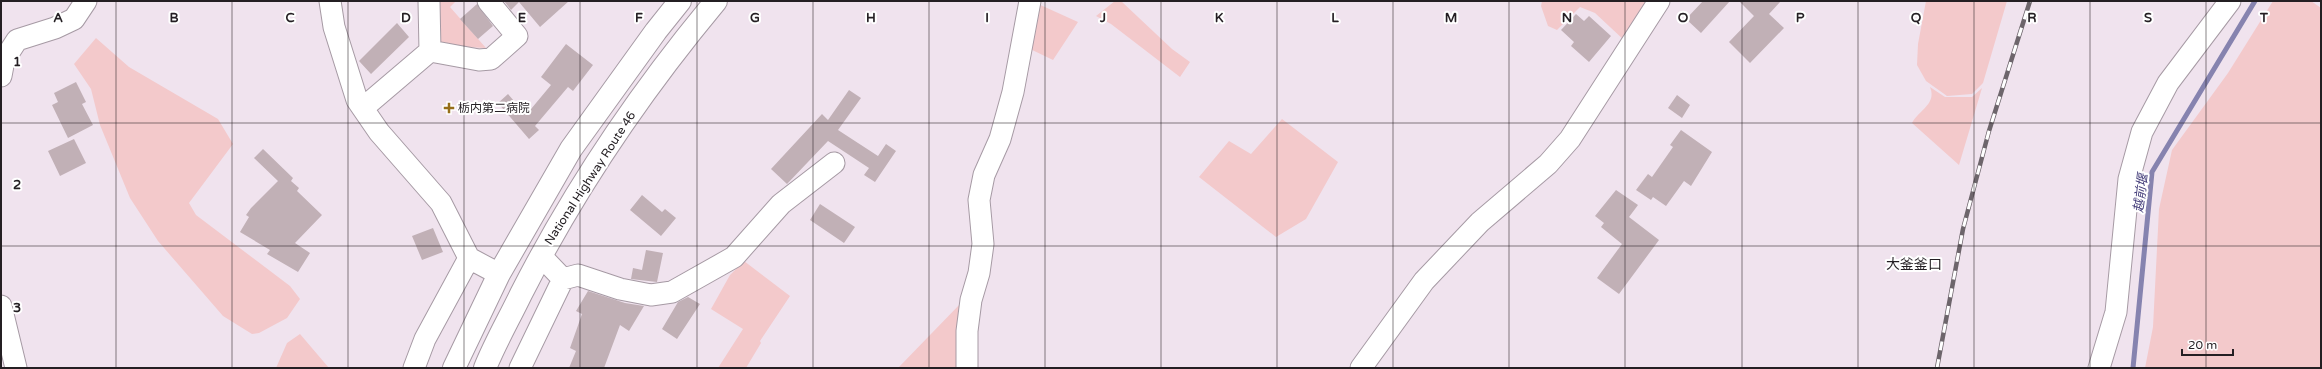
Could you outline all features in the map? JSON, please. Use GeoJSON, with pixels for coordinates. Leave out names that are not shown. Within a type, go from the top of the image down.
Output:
{"type":"FeatureCollection","features":[{"type":"Feature","properties":{"kind":"highway"},"geometry":{"type":"LineString","coordinates":[[454,368],[499,274],[571,149],[656,31],[680,1]]}},
{"type":"Feature","properties":{"kind":"highway","name":"National Highway Route 46"},"geometry":{"type":"LineString","coordinates":[[485,368],[541,256],[595,166],[677,47],[716,1]]}},
{"type":"Feature","properties":{"kind":"street"},"geometry":{"type":"LineString","coordinates":[[2,65],[17,40],[55,28],[74,19],[86,1]]}},
{"type":"Feature","properties":{"kind":"street"},"geometry":{"type":"LineString","coordinates":[[330,1],[334,27],[357,100],[379,132],[441,203],[469,258],[499,274]]}},
{"type":"Feature","properties":{"kind":"street"},"geometry":{"type":"LineString","coordinates":[[428,1],[430,51]]}},
{"type":"Feature","properties":{"kind":"street"},"geometry":{"type":"LineString","coordinates":[[430,51],[479,60],[491,59],[517,36],[488,1]]}},
{"type":"Feature","properties":{"kind":"street"},"geometry":{"type":"LineString","coordinates":[[967,368],[967,331],[971,300],[979,273],[983,244],[979,200],[984,175],[1000,139],[1013,92],[1030,1]]}},
{"type":"Feature","properties":{"kind":"street"},"geometry":{"type":"LineString","coordinates":[[1361,368],[1424,281],[1480,222],[1548,164],[1570,139],[1659,1]]}},
{"type":"Feature","properties":{"kind":"street"},"geometry":{"type":"LineString","coordinates":[[2098,368],[2116,312],[2129,179],[2142,132],[2168,83],[2230,1]]}},
{"type":"Feature","properties":{"kind":"street"},"geometry":{"type":"LineString","coordinates":[[363,108],[430,51]]}},
{"type":"Feature","properties":{"kind":"street"},"geometry":{"type":"LineString","coordinates":[[520,368],[563,279],[578,275],[620,290],[651,295],[672,292],[734,257],[781,204],[834,163]]}},
{"type":"Feature","properties":{"kind":"street"},"geometry":{"type":"LineString","coordinates":[[541,256],[563,279]]}},
{"type":"Feature","properties":{"kind":"street"},"geometry":{"type":"LineString","coordinates":[[414,368],[425,340],[469,258]]}},
{"type":"Feature","properties":{"kind":"street"},"geometry":{"type":"LineString","coordinates":[[1,306],[16,368]]}},
{"type":"Feature","properties":{"kind":"shaded area"},"geometry":{"type":"Polygon","coordinates":[[[438,1],[456,1],[450,7],[486,48],[444,46],[440,44],[438,1]]]}},
{"type":"Feature","properties":{"kind":"shaded area"},"geometry":{"type":"Polygon","coordinates":[[[1115,1],[1121,1],[1172,49],[1190,62],[1180,77],[1111,24],[1096,16],[1115,1]]]}},
{"type":"Feature","properties":{"kind":"shaded area"},"geometry":{"type":"Polygon","coordinates":[[[1542,1],[1650,1],[1625,41],[1595,13],[1580,7],[1557,30],[1548,26],[1541,6],[1542,1]]]}},
{"type":"Feature","properties":{"kind":"shaded area"},"geometry":{"type":"Polygon","coordinates":[[[1926,1],[2007,1],[1983,83],[1972,94],[1947,96],[1926,81],[1917,65],[1918,44],[1926,1]]]}},
{"type":"Feature","properties":{"kind":"shaded area"},"geometry":{"type":"Polygon","coordinates":[[[2273,1],[2311,1],[2321,8],[2321,368],[2145,368],[2153,327],[2159,209],[2172,150],[2228,73],[2273,1]]]}},
{"type":"Feature","properties":{"kind":"shaded area"},"geometry":{"type":"Polygon","coordinates":[[[1036,3],[1078,22],[1053,60],[1028,48],[1036,3]]]}},
{"type":"Feature","properties":{"kind":"shaded area"},"geometry":{"type":"Polygon","coordinates":[[[96,38],[129,67],[218,119],[233,144],[189,203],[196,215],[290,286],[300,299],[287,318],[259,333],[252,334],[223,316],[158,241],[130,198],[100,125],[91,89],[74,64],[96,38]]]}},
{"type":"Feature","properties":{"kind":"shaded area"},"geometry":{"type":"Polygon","coordinates":[[[1930,87],[1945,97],[1972,97],[1982,88],[1959,165],[1912,123],[1931,98],[1932,93],[1930,87]]]}},
{"type":"Feature","properties":{"kind":"shaded area"},"geometry":{"type":"Polygon","coordinates":[[[1282,119],[1338,162],[1306,219],[1276,237],[1199,177],[1229,141],[1251,154],[1282,119]]]}},
{"type":"Feature","properties":{"kind":"shaded area"},"geometry":{"type":"Polygon","coordinates":[[[744,261],[790,296],[760,341],[761,343],[746,368],[718,368],[743,329],[711,309],[730,275],[744,261]]]}},
{"type":"Feature","properties":{"kind":"shaded area"},"geometry":{"type":"Polygon","coordinates":[[[962,302],[958,368],[898,368],[962,302]]]}},
{"type":"Feature","properties":{"kind":"shaded area"},"geometry":{"type":"Polygon","coordinates":[[[300,334],[329,368],[276,368],[287,343],[300,334]]]}},
{"type":"Feature","properties":{"kind":"building"},"geometry":{"type":"Polygon","coordinates":[[[504,1],[569,1],[540,27],[519,2],[511,10],[504,1]]]}},
{"type":"Feature","properties":{"kind":"building"},"geometry":{"type":"Polygon","coordinates":[[[1703,1],[1730,1],[1701,33],[1686,19],[1703,1]]]}},
{"type":"Feature","properties":{"kind":"building"},"geometry":{"type":"Polygon","coordinates":[[[1739,1],[1781,1],[1769,14],[1784,28],[1750,63],[1729,42],[1754,16],[1739,1]]]}},
{"type":"Feature","properties":{"kind":"building"},"geometry":{"type":"Polygon","coordinates":[[[477,4],[493,26],[478,39],[460,19],[477,4]]]}},
{"type":"Feature","properties":{"kind":"building"},"geometry":{"type":"Polygon","coordinates":[[[1576,14],[1584,21],[1589,16],[1611,36],[1589,62],[1571,46],[1574,42],[1561,30],[1576,14]]]}},
{"type":"Feature","properties":{"kind":"building"},"geometry":{"type":"Polygon","coordinates":[[[397,23],[409,37],[371,74],[359,61],[397,23]]]}},
{"type":"Feature","properties":{"kind":"building"},"geometry":{"type":"Polygon","coordinates":[[[566,44],[593,65],[573,91],[568,87],[535,126],[539,130],[529,139],[498,103],[508,94],[526,115],[551,85],[541,77],[566,44]]]}},
{"type":"Feature","properties":{"kind":"building"},"geometry":{"type":"Polygon","coordinates":[[[76,82],[86,102],[82,104],[93,125],[68,138],[52,105],[58,102],[54,93],[76,82]]]}},
{"type":"Feature","properties":{"kind":"building"},"geometry":{"type":"Polygon","coordinates":[[[849,90],[861,98],[838,130],[878,156],[886,144],[896,151],[875,182],[864,175],[869,168],[828,141],[787,184],[771,169],[822,114],[828,120],[849,90]]]}},
{"type":"Feature","properties":{"kind":"building"},"geometry":{"type":"Polygon","coordinates":[[[1677,95],[1690,105],[1682,118],[1668,108],[1677,95]]]}},
{"type":"Feature","properties":{"kind":"building"},"geometry":{"type":"Polygon","coordinates":[[[1681,130],[1712,152],[1691,186],[1684,181],[1666,206],[1653,197],[1651,200],[1636,190],[1648,174],[1652,177],[1673,147],[1670,145],[1681,130]]]}},
{"type":"Feature","properties":{"kind":"building"},"geometry":{"type":"Polygon","coordinates":[[[74,139],[86,163],[60,176],[48,151],[74,139]]]}},
{"type":"Feature","properties":{"kind":"building"},"geometry":{"type":"Polygon","coordinates":[[[263,149],[293,178],[291,181],[299,188],[297,191],[322,215],[295,243],[310,253],[298,272],[267,254],[270,250],[240,232],[249,217],[246,215],[251,208],[278,181],[254,158],[263,149]]]}},
{"type":"Feature","properties":{"kind":"building"},"geometry":{"type":"Polygon","coordinates":[[[1616,190],[1638,205],[1629,217],[1659,240],[1619,294],[1597,278],[1622,244],[1601,227],[1604,223],[1595,216],[1616,190]]]}},
{"type":"Feature","properties":{"kind":"building"},"geometry":{"type":"Polygon","coordinates":[[[642,195],[662,212],[665,209],[676,218],[661,236],[630,210],[642,195]]]}},
{"type":"Feature","properties":{"kind":"building"},"geometry":{"type":"Polygon","coordinates":[[[820,204],[855,227],[844,243],[810,220],[820,204]]]}},
{"type":"Feature","properties":{"kind":"building"},"geometry":{"type":"Polygon","coordinates":[[[433,228],[443,252],[422,260],[412,236],[433,228]]]}},
{"type":"Feature","properties":{"kind":"building"},"geometry":{"type":"Polygon","coordinates":[[[646,250],[663,253],[657,282],[631,279],[633,268],[642,270],[646,250]]]}},
{"type":"Feature","properties":{"kind":"building"},"geometry":{"type":"Polygon","coordinates":[[[588,291],[625,303],[644,306],[629,331],[620,325],[604,368],[569,368],[576,351],[570,348],[582,314],[576,311],[588,291]]]}},
{"type":"Feature","properties":{"kind":"building"},"geometry":{"type":"Polygon","coordinates":[[[688,297],[700,304],[677,339],[662,329],[678,302],[688,297]]]}},
{"type":"Feature","properties":{"kind":"waterway","name":"越前堰"},"geometry":{"type":"LineString","coordinates":[[2133,368],[2152,172],[2255,1]]}},
{"type":"Feature","properties":{"kind":"railway"},"geometry":{"type":"LineString","coordinates":[[1937,368],[1963,229],[1989,131],[2030,1]]}},
{"type":"Feature","properties":{"kind":"place","name":"栃内第二病院"},"geometry":{"type":"Point","coordinates":[449,108]}},
{"type":"Feature","properties":{"kind":"district","name":"大釜釜口"},"geometry":{"type":"Point","coordinates":[1914,264]}}]}
